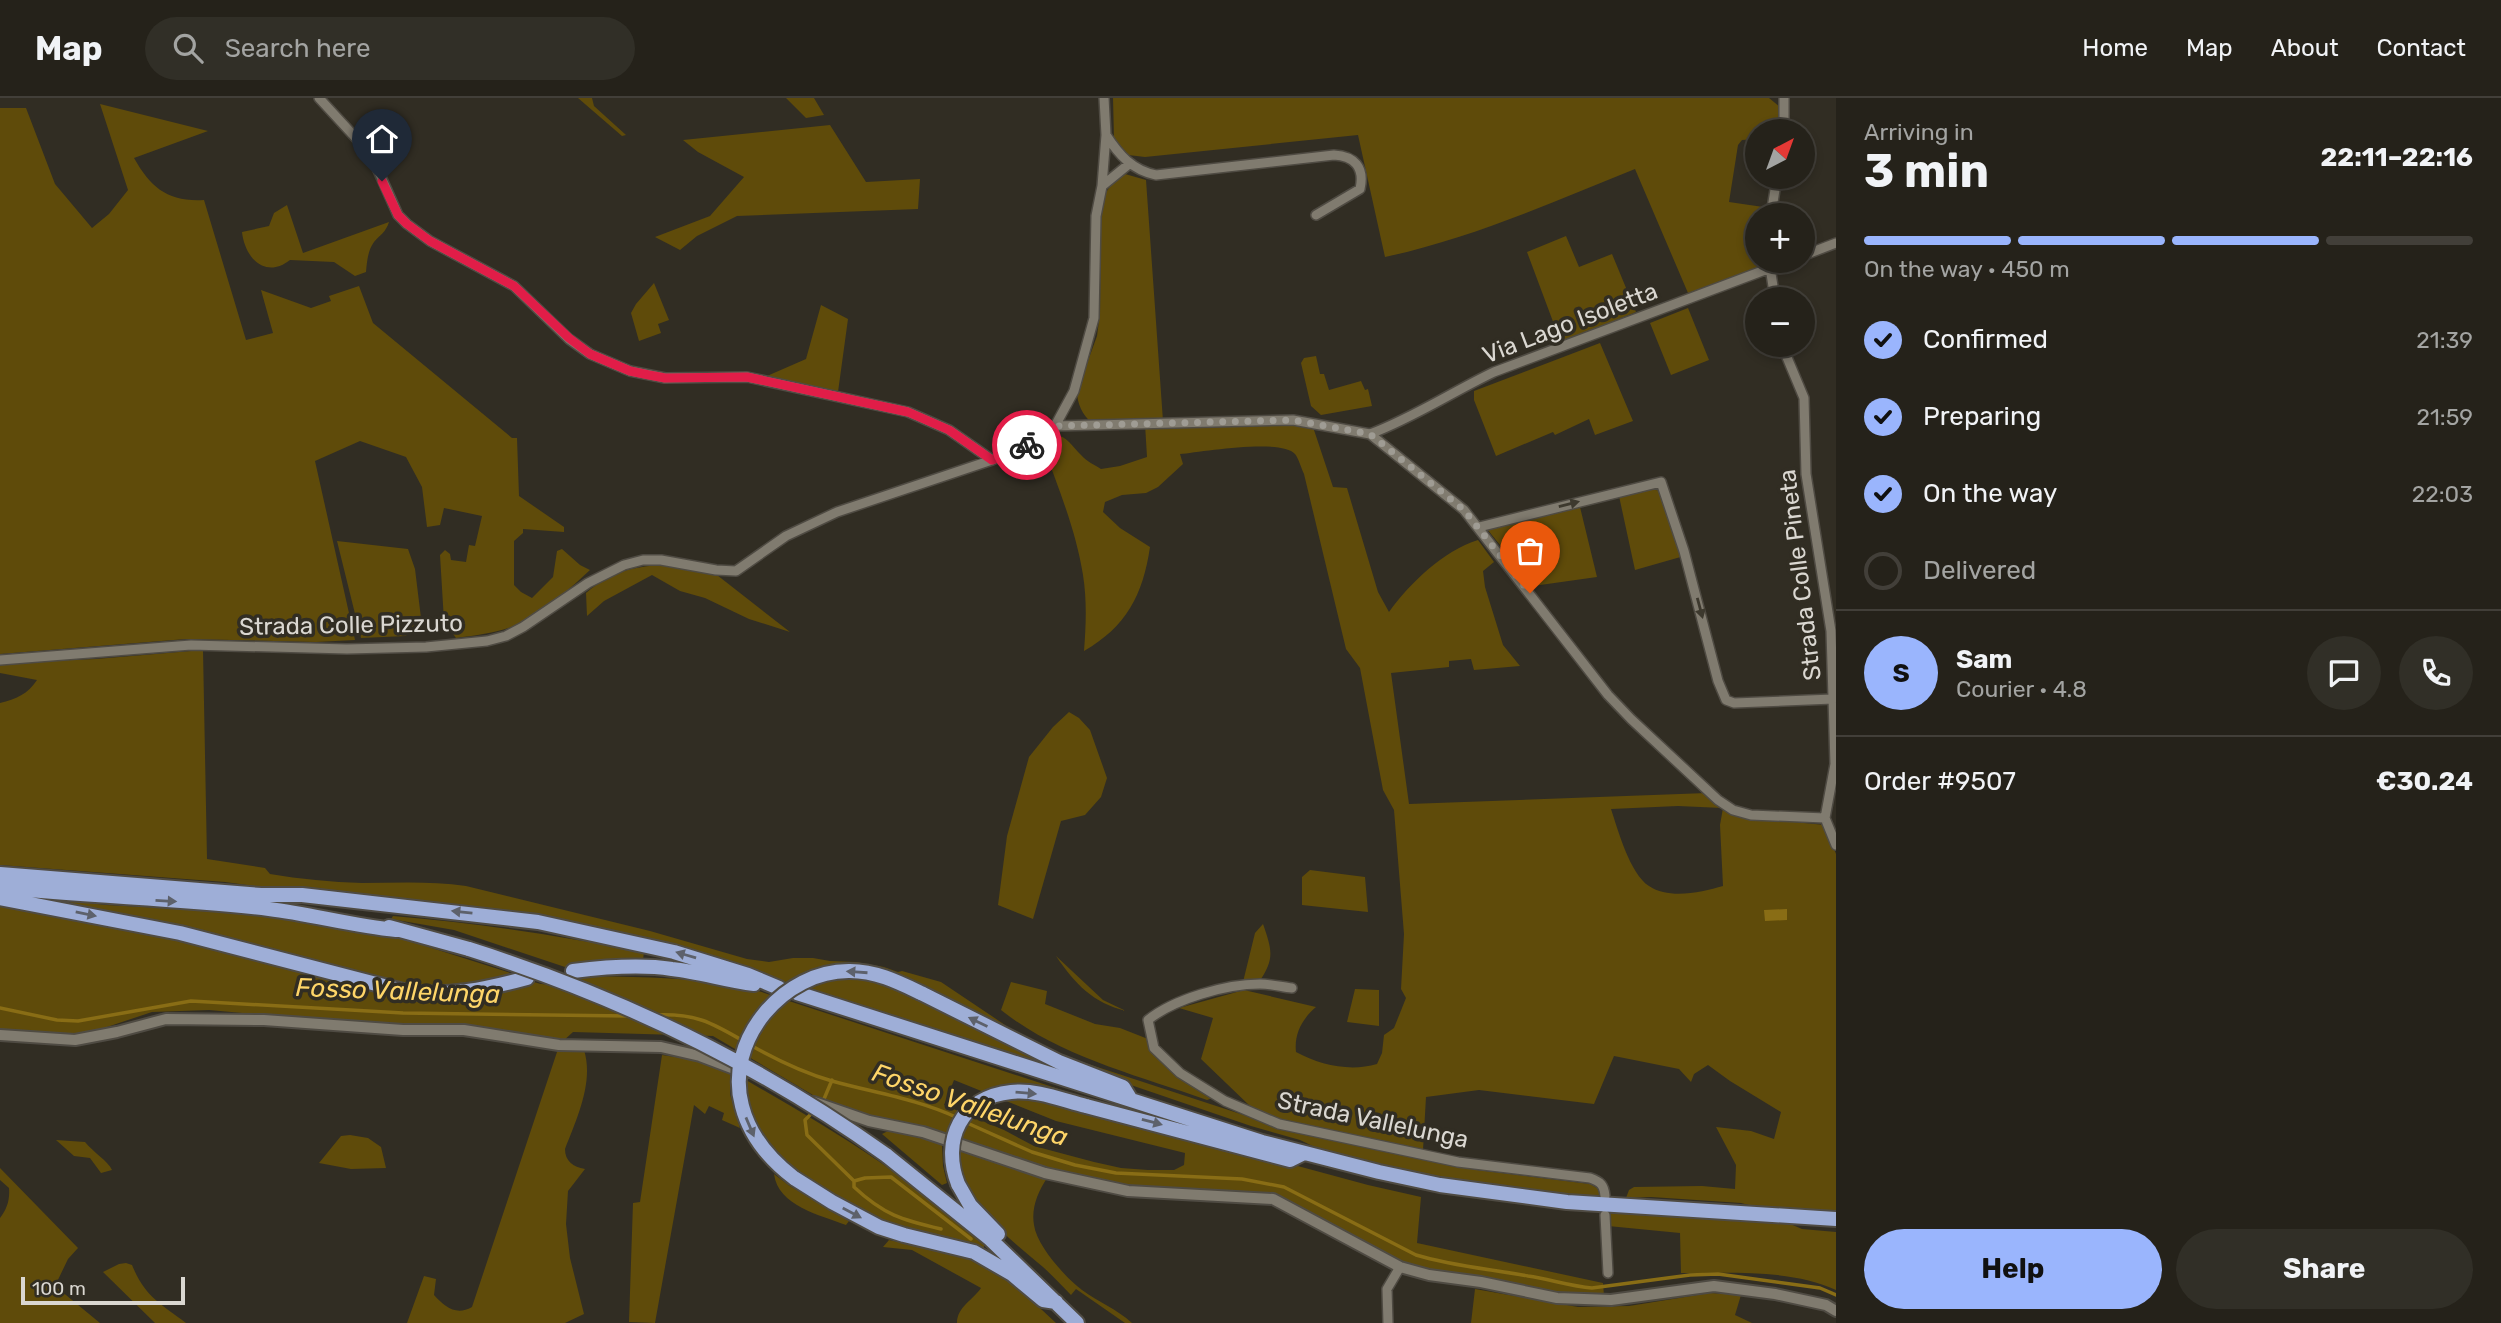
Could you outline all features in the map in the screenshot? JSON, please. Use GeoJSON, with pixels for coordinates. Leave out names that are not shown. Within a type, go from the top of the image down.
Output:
{"type":"FeatureCollection","features":[{"type":"Feature","properties":{"kind":"highway"},"geometry":{"type":"LineString","coordinates":[[0,874],[261,895],[302,895],[538,922],[674,952],[748,975],[776,987],[671,968],[605,967],[572,971]]}},
{"type":"Feature","properties":{"kind":"highway"},"geometry":{"type":"LineString","coordinates":[[0,887],[268,909],[396,930]]}},
{"type":"Feature","properties":{"kind":"highway"},"geometry":{"type":"LineString","coordinates":[[261,895],[374,921],[396,930],[469,949],[571,984],[692,1038],[797,1097],[886,1156],[952,1206],[1027,1273],[1077,1323]]}},
{"type":"Feature","properties":{"kind":"highway"},"geometry":{"type":"LineString","coordinates":[[0,898],[205,938],[407,992],[432,994],[478,991],[527,978]]}},
{"type":"Feature","properties":{"kind":"highway"},"geometry":{"type":"LineString","coordinates":[[1056,1301],[1042,1300],[1012,1275],[974,1252],[904,1236],[879,1227],[794,1178],[764,1152],[754,1138],[741,1106],[739,1083],[743,1051],[760,1019],[793,987],[839,971],[880,975],[1084,1073],[1123,1087],[1131,1100]]}},
{"type":"Feature","properties":{"kind":"highway"},"geometry":{"type":"LineString","coordinates":[[797,993],[1303,1154],[1440,1185],[1636,1208],[1836,1219]]}},
{"type":"Feature","properties":{"kind":"highway"},"geometry":{"type":"LineString","coordinates":[[1027,1273],[1021,1256],[970,1205],[958,1184],[951,1160],[953,1138],[963,1118],[982,1101],[999,1094],[1024,1092],[1290,1160],[1303,1154]]}},
{"type":"Feature","properties":{"kind":"street"},"geometry":{"type":"LineString","coordinates":[[318,98],[366,149],[398,215],[407,224],[430,241],[514,286],[590,354],[630,371],[649,375],[687,379],[747,377],[908,412],[949,430],[992,460]]}},
{"type":"Feature","properties":{"kind":"street"},"geometry":{"type":"LineString","coordinates":[[1104,98],[1106,135],[1102,186],[1096,216],[1094,318],[1074,391],[1055,426],[1293,420],[1370,434],[1444,493],[1479,527],[1608,695],[1718,800],[1733,810],[1751,815],[1825,818],[1836,845]]}},
{"type":"Feature","properties":{"kind":"street"},"geometry":{"type":"LineString","coordinates":[[1784,98],[1784,119]]}},
{"type":"Feature","properties":{"kind":"street"},"geometry":{"type":"LineString","coordinates":[[1106,135],[1117,152],[1129,163],[1156,175],[1334,155],[1350,157],[1358,169],[1360,188],[1316,215]]}},
{"type":"Feature","properties":{"kind":"street"},"geometry":{"type":"LineString","coordinates":[[1102,186],[1129,163]]}},
{"type":"Feature","properties":{"kind":"street"},"geometry":{"type":"LineString","coordinates":[[1815,251],[1836,243]]}},
{"type":"Feature","properties":{"kind":"street","name":"Via Lago Isoletta"},"geometry":{"type":"LineString","coordinates":[[1370,434],[1395,425],[1494,373],[1748,273]]}},
{"type":"Feature","properties":{"kind":"street","name":"Strada Colle Pineta"},"geometry":{"type":"LineString","coordinates":[[1787,357],[1804,398],[1806,474],[1831,631],[1836,764],[1825,818]]}},
{"type":"Feature","properties":{"kind":"street","name":"Strada Colle Pizzuto"},"geometry":{"type":"LineString","coordinates":[[0,660],[191,645],[347,649],[426,647],[487,641],[506,636],[523,627],[597,577],[624,565],[643,560],[661,560],[736,571],[786,536],[837,512],[992,460],[1029,444],[1055,426]]}},
{"type":"Feature","properties":{"kind":"street"},"geometry":{"type":"LineString","coordinates":[[1479,527],[1661,482],[1684,551],[1718,681],[1726,700],[1734,703],[1833,699]]}},
{"type":"Feature","properties":{"kind":"street","name":"Strada Vallelunga"},"geometry":{"type":"LineString","coordinates":[[1292,988],[1260,984],[1241,986],[1193,996],[1163,1008],[1148,1020],[1154,1048],[1180,1073],[1225,1101],[1279,1124],[1458,1162],[1590,1178],[1600,1181],[1605,1196]]}},
{"type":"Feature","properties":{"kind":"street"},"geometry":{"type":"LineString","coordinates":[[0,1035],[75,1040],[166,1019],[264,1020],[403,1030],[464,1030],[559,1045],[661,1047],[700,1056],[813,1102],[869,1121],[923,1132],[1045,1173],[1128,1191],[1273,1199],[1400,1267],[1429,1275],[1481,1282],[1557,1298],[1611,1300],[1714,1286],[1775,1294],[1826,1305],[1836,1311]]}},
{"type":"Feature","properties":{"kind":"street"},"geometry":{"type":"LineString","coordinates":[[1605,1215],[1608,1273]]}},
{"type":"Feature","properties":{"kind":"street"},"geometry":{"type":"LineString","coordinates":[[1388,1323],[1387,1289],[1400,1267]]}},
{"type":"Feature","properties":{"kind":"shaded area"},"geometry":{"type":"Polygon","coordinates":[[[578,98],[592,98],[594,106],[626,135],[622,136],[578,98]]]}},
{"type":"Feature","properties":{"kind":"shaded area"},"geometry":{"type":"Polygon","coordinates":[[[786,98],[814,98],[824,115],[806,118],[786,98]]]}},
{"type":"Feature","properties":{"kind":"shaded area"},"geometry":{"type":"Polygon","coordinates":[[[1113,98],[1769,98],[1780,107],[1780,119],[1745,119],[1745,140],[1738,145],[1729,202],[1745,204],[1745,272],[1688,293],[1635,169],[1481,230],[1385,257],[1358,135],[1145,157],[1128,155],[1114,138],[1113,98]]]}},
{"type":"Feature","properties":{"kind":"shaded area"},"geometry":{"type":"Polygon","coordinates":[[[100,104],[208,131],[134,158],[147,177],[162,191],[180,198],[204,200],[246,340],[273,333],[261,290],[311,308],[331,301],[329,296],[359,286],[373,323],[512,438],[517,438],[519,496],[564,527],[564,532],[523,529],[523,533],[514,541],[514,585],[532,598],[553,577],[557,551],[562,549],[590,570],[559,597],[525,621],[500,630],[456,638],[444,621],[440,555],[445,550],[450,554],[451,560],[466,562],[469,545],[475,546],[482,516],[444,508],[440,525],[427,527],[422,487],[406,457],[360,441],[315,461],[355,640],[316,642],[186,639],[0,654],[0,108],[26,108],[55,184],[92,228],[109,214],[128,190],[100,104]]]}},
{"type":"Feature","properties":{"kind":"shaded area"},"geometry":{"type":"Polygon","coordinates":[[[830,125],[866,182],[920,179],[918,209],[737,216],[697,236],[680,250],[655,237],[710,216],[744,177],[698,152],[683,140],[830,125]]]}},
{"type":"Feature","properties":{"kind":"shaded area"},"geometry":{"type":"Polygon","coordinates":[[[1125,174],[1146,180],[1163,421],[1092,423],[1081,408],[1077,391],[1097,336],[1100,313],[1101,208],[1109,188],[1125,174]]]}},
{"type":"Feature","properties":{"kind":"shaded area"},"geometry":{"type":"Polygon","coordinates":[[[287,205],[303,253],[389,222],[370,249],[366,272],[355,276],[334,262],[290,260],[281,265],[265,267],[252,258],[242,232],[269,226],[274,213],[287,205]]]}},
{"type":"Feature","properties":{"kind":"shaded area"},"geometry":{"type":"Polygon","coordinates":[[[1566,236],[1579,267],[1612,254],[1636,312],[1561,343],[1527,252],[1566,236]]]}},
{"type":"Feature","properties":{"kind":"shaded area"},"geometry":{"type":"Polygon","coordinates":[[[654,283],[669,320],[658,324],[661,333],[639,341],[631,313],[654,283]]]}},
{"type":"Feature","properties":{"kind":"shaded area"},"geometry":{"type":"Polygon","coordinates":[[[821,305],[848,319],[838,392],[767,376],[806,359],[821,305]]]}},
{"type":"Feature","properties":{"kind":"shaded area"},"geometry":{"type":"Polygon","coordinates":[[[1688,308],[1709,360],[1671,375],[1650,323],[1688,308]]]}},
{"type":"Feature","properties":{"kind":"shaded area"},"geometry":{"type":"Polygon","coordinates":[[[1600,343],[1633,421],[1595,435],[1589,419],[1555,435],[1553,432],[1496,456],[1474,400],[1474,391],[1600,343]]]}},
{"type":"Feature","properties":{"kind":"shaded area"},"geometry":{"type":"Polygon","coordinates":[[[1316,356],[1320,374],[1324,374],[1329,390],[1361,381],[1365,390],[1368,389],[1372,406],[1321,415],[1311,406],[1301,363],[1304,358],[1316,356]]]}},
{"type":"Feature","properties":{"kind":"shaded area"},"geometry":{"type":"Polygon","coordinates":[[[1292,423],[1313,427],[1333,487],[1347,488],[1378,592],[1389,612],[1428,569],[1465,545],[1478,540],[1494,562],[1483,571],[1485,587],[1503,645],[1520,666],[1474,670],[1471,659],[1449,661],[1449,667],[1391,673],[1409,804],[1707,793],[1723,808],[1741,817],[1825,825],[1836,854],[1836,1212],[1764,1209],[1741,1203],[1651,1197],[1626,1198],[1629,1190],[1634,1187],[1702,1186],[1735,1189],[1736,1165],[1716,1127],[1751,1131],[1774,1139],[1781,1112],[1708,1065],[1694,1074],[1691,1082],[1679,1069],[1614,1056],[1594,1104],[1479,1090],[1426,1097],[1423,1150],[1277,1119],[1251,1107],[1201,1059],[1213,1018],[1179,1008],[1244,990],[1316,1007],[1300,1027],[1296,1052],[1335,1066],[1377,1064],[1382,1053],[1384,1035],[1394,1028],[1406,998],[1401,989],[1404,934],[1394,810],[1383,790],[1360,668],[1346,649],[1304,474],[1298,458],[1287,449],[1258,446],[1180,454],[1183,464],[1158,487],[1146,493],[1122,495],[1105,502],[1103,512],[1120,528],[1150,547],[1143,580],[1130,608],[1111,631],[1084,651],[1086,603],[1080,558],[1041,441],[1054,435],[1060,436],[1086,460],[1101,469],[1120,466],[1147,457],[1145,424],[1292,423]],[[1678,806],[1611,809],[1625,851],[1636,872],[1649,886],[1666,893],[1696,892],[1723,886],[1720,825],[1723,808],[1678,806]]]}},
{"type":"Feature","properties":{"kind":"shaded area"},"geometry":{"type":"Polygon","coordinates":[[[1649,489],[1662,491],[1684,556],[1635,570],[1619,496],[1649,489]]]}},
{"type":"Feature","properties":{"kind":"shaded area"},"geometry":{"type":"Polygon","coordinates":[[[1580,507],[1597,577],[1533,586],[1487,529],[1580,507]]]}},
{"type":"Feature","properties":{"kind":"shaded area"},"geometry":{"type":"Polygon","coordinates":[[[337,541],[408,549],[415,569],[421,618],[406,636],[361,638],[337,541]]]}},
{"type":"Feature","properties":{"kind":"shaded area"},"geometry":{"type":"Polygon","coordinates":[[[677,563],[717,575],[790,632],[749,619],[705,598],[680,591],[652,575],[604,601],[587,616],[586,593],[597,584],[618,573],[639,567],[677,563]]]}},
{"type":"Feature","properties":{"kind":"shaded area"},"geometry":{"type":"Polygon","coordinates":[[[203,650],[207,859],[265,868],[270,874],[316,880],[466,886],[650,931],[747,959],[769,962],[813,958],[856,962],[902,971],[941,982],[1023,1037],[1076,1060],[1299,1133],[1477,1170],[1590,1184],[1597,1188],[1602,1197],[1511,1189],[1434,1177],[1327,1153],[1300,1140],[1084,1069],[923,986],[916,999],[1026,1053],[1044,1065],[639,938],[225,882],[0,865],[0,703],[21,695],[37,680],[0,673],[0,663],[96,659],[203,650]]]}},
{"type":"Feature","properties":{"kind":"shaded area"},"geometry":{"type":"Polygon","coordinates":[[[1069,712],[1090,730],[1107,778],[1101,797],[1085,815],[1061,821],[1033,919],[998,905],[1007,836],[1029,757],[1069,712]]]}},
{"type":"Feature","properties":{"kind":"shaded area"},"geometry":{"type":"Polygon","coordinates":[[[1310,870],[1365,877],[1368,912],[1302,905],[1302,877],[1310,870]]]}},
{"type":"Feature","properties":{"kind":"shaded area"},"geometry":{"type":"Polygon","coordinates":[[[64,900],[106,905],[241,912],[304,921],[394,936],[517,975],[441,992],[375,980],[335,966],[186,929],[84,908],[64,900]]]}},
{"type":"Feature","properties":{"kind":"shaded area"},"geometry":{"type":"Polygon","coordinates":[[[0,902],[117,922],[402,994],[531,981],[556,984],[594,976],[689,980],[746,987],[1071,1093],[1068,1104],[1421,1197],[1417,1243],[1603,1283],[1604,1296],[1560,1293],[1405,1265],[1273,1196],[1138,1188],[1033,1166],[840,1111],[713,1036],[573,1032],[562,1042],[209,1010],[152,1012],[104,1028],[74,1034],[0,1029],[0,902]],[[954,1080],[944,1105],[1004,1130],[1034,1146],[1094,1162],[1148,1170],[1174,1170],[1184,1165],[1185,1153],[1056,1121],[954,1080]]]}},
{"type":"Feature","properties":{"kind":"shaded area"},"geometry":{"type":"Polygon","coordinates":[[[1787,909],[1787,920],[1765,921],[1764,910],[1787,909]]]}},
{"type":"Feature","properties":{"kind":"shaded area"},"geometry":{"type":"Polygon","coordinates":[[[393,916],[488,926],[644,952],[643,960],[592,962],[565,967],[454,930],[391,919],[393,916]]]}},
{"type":"Feature","properties":{"kind":"shaded area"},"geometry":{"type":"Polygon","coordinates":[[[1263,924],[1270,948],[1268,967],[1259,982],[1243,982],[1255,933],[1263,924]]]}},
{"type":"Feature","properties":{"kind":"shaded area"},"geometry":{"type":"Polygon","coordinates":[[[1056,956],[1103,1000],[1126,1011],[1104,1003],[1086,991],[1056,956]]]}},
{"type":"Feature","properties":{"kind":"shaded area"},"geometry":{"type":"Polygon","coordinates":[[[1011,982],[1047,991],[1045,1004],[1095,1024],[1120,1028],[1148,1039],[1162,1059],[1216,1097],[1207,1100],[1127,1073],[1048,1040],[1001,1010],[1011,982]]]}},
{"type":"Feature","properties":{"kind":"shaded area"},"geometry":{"type":"Polygon","coordinates":[[[1355,989],[1379,990],[1379,1026],[1347,1022],[1355,989]]]}},
{"type":"Feature","properties":{"kind":"shaded area"},"geometry":{"type":"Polygon","coordinates":[[[559,1046],[584,1050],[587,1062],[583,1100],[565,1149],[570,1163],[585,1169],[568,1191],[566,1224],[570,1258],[584,1314],[565,1323],[407,1323],[424,1276],[436,1279],[434,1295],[447,1306],[461,1311],[472,1307],[559,1046]]]}},
{"type":"Feature","properties":{"kind":"shaded area"},"geometry":{"type":"Polygon","coordinates":[[[662,1055],[695,1060],[730,1071],[730,1094],[740,1128],[722,1120],[724,1113],[709,1106],[705,1114],[694,1105],[655,1323],[629,1322],[633,1203],[640,1202],[662,1055]]]}},
{"type":"Feature","properties":{"kind":"shaded area"},"geometry":{"type":"Polygon","coordinates":[[[746,1080],[900,1176],[957,1221],[984,1245],[984,1248],[884,1222],[853,1207],[797,1172],[768,1146],[754,1121],[749,1108],[746,1080]]]}},
{"type":"Feature","properties":{"kind":"shaded area"},"geometry":{"type":"Polygon","coordinates":[[[890,1130],[942,1144],[947,1183],[942,1185],[882,1134],[890,1130]]]}},
{"type":"Feature","properties":{"kind":"shaded area"},"geometry":{"type":"Polygon","coordinates":[[[341,1136],[368,1138],[381,1147],[386,1168],[351,1169],[319,1163],[341,1136]]]}},
{"type":"Feature","properties":{"kind":"shaded area"},"geometry":{"type":"Polygon","coordinates":[[[56,1140],[85,1142],[112,1170],[101,1173],[90,1158],[74,1156],[56,1140]]]}},
{"type":"Feature","properties":{"kind":"shaded area"},"geometry":{"type":"Polygon","coordinates":[[[959,1151],[1047,1178],[1034,1206],[1034,1225],[1040,1242],[1075,1284],[1132,1323],[1125,1323],[1076,1289],[1071,1295],[1001,1231],[974,1201],[965,1184],[959,1168],[959,1151]]]}},
{"type":"Feature","properties":{"kind":"shaded area"},"geometry":{"type":"Polygon","coordinates":[[[0,1168],[78,1248],[68,1259],[55,1286],[100,1323],[0,1323],[0,1218],[8,1204],[9,1188],[0,1180],[0,1168]]]}},
{"type":"Feature","properties":{"kind":"shaded area"},"geometry":{"type":"Polygon","coordinates":[[[774,1174],[849,1221],[846,1225],[792,1202],[777,1185],[774,1174]]]}},
{"type":"Feature","properties":{"kind":"shaded area"},"geometry":{"type":"Polygon","coordinates":[[[1607,1212],[1788,1223],[1802,1229],[1836,1232],[1836,1290],[1819,1283],[1780,1275],[1681,1273],[1680,1233],[1608,1226],[1607,1212]]]}},
{"type":"Feature","properties":{"kind":"shaded area"},"geometry":{"type":"Polygon","coordinates":[[[889,1240],[969,1256],[1011,1281],[1056,1323],[957,1323],[962,1308],[981,1288],[912,1250],[883,1247],[889,1240]]]}},
{"type":"Feature","properties":{"kind":"shaded area"},"geometry":{"type":"Polygon","coordinates":[[[126,1263],[132,1265],[142,1285],[154,1298],[186,1323],[155,1323],[103,1272],[126,1263]]]}},
{"type":"Feature","properties":{"kind":"shaded area"},"geometry":{"type":"Polygon","coordinates":[[[1475,1289],[1578,1307],[1629,1306],[1710,1293],[1741,1295],[1735,1315],[1752,1323],[1471,1323],[1475,1289]]]}},
{"type":"Feature","properties":{"kind":"waterway","name":"Fosso Vallelunga"},"geometry":{"type":"LineString","coordinates":[[0,1008],[57,1020],[78,1021],[191,1001],[403,1013],[629,1016]]}},
{"type":"Feature","properties":{"kind":"waterway","name":"Fosso Vallelunga"},"geometry":{"type":"LineString","coordinates":[[654,1015],[692,1017],[745,1042]]}},
{"type":"Feature","properties":{"kind":"waterway","name":"Fosso Vallelunga"},"geometry":{"type":"LineString","coordinates":[[752,1046],[822,1078],[912,1101],[958,1118]]}},
{"type":"Feature","properties":{"kind":"waterway"},"geometry":{"type":"LineString","coordinates":[[824,1099],[832,1080]]}},
{"type":"Feature","properties":{"kind":"waterway"},"geometry":{"type":"LineString","coordinates":[[810,1115],[805,1120],[807,1135],[854,1181],[854,1187],[894,1215],[941,1229]]}},
{"type":"Feature","properties":{"kind":"waterway","name":"Fosso Vallelunga"},"geometry":{"type":"LineString","coordinates":[[965,1122],[1032,1152],[1075,1165],[1116,1173],[1242,1179],[1284,1187],[1416,1255],[1443,1262],[1592,1288],[1718,1274],[1820,1288],[1836,1295]]}},
{"type":"Feature","properties":{"kind":"waterway"},"geometry":{"type":"LineString","coordinates":[[854,1181],[891,1177],[971,1239]]}},
{"type":"Feature","properties":{"kind":"way so far"},"geometry":{"type":"LineString","coordinates":[[1027,445],[1055,426],[1293,420],[1370,434],[1464,510],[1530,593]]}},
{"type":"Feature","properties":{"kind":"route"},"geometry":{"type":"LineString","coordinates":[[382,181],[398,215],[407,224],[430,241],[514,286],[579,347],[630,371],[665,378],[747,377],[908,412],[949,430],[992,460],[1027,445]]}}]}
